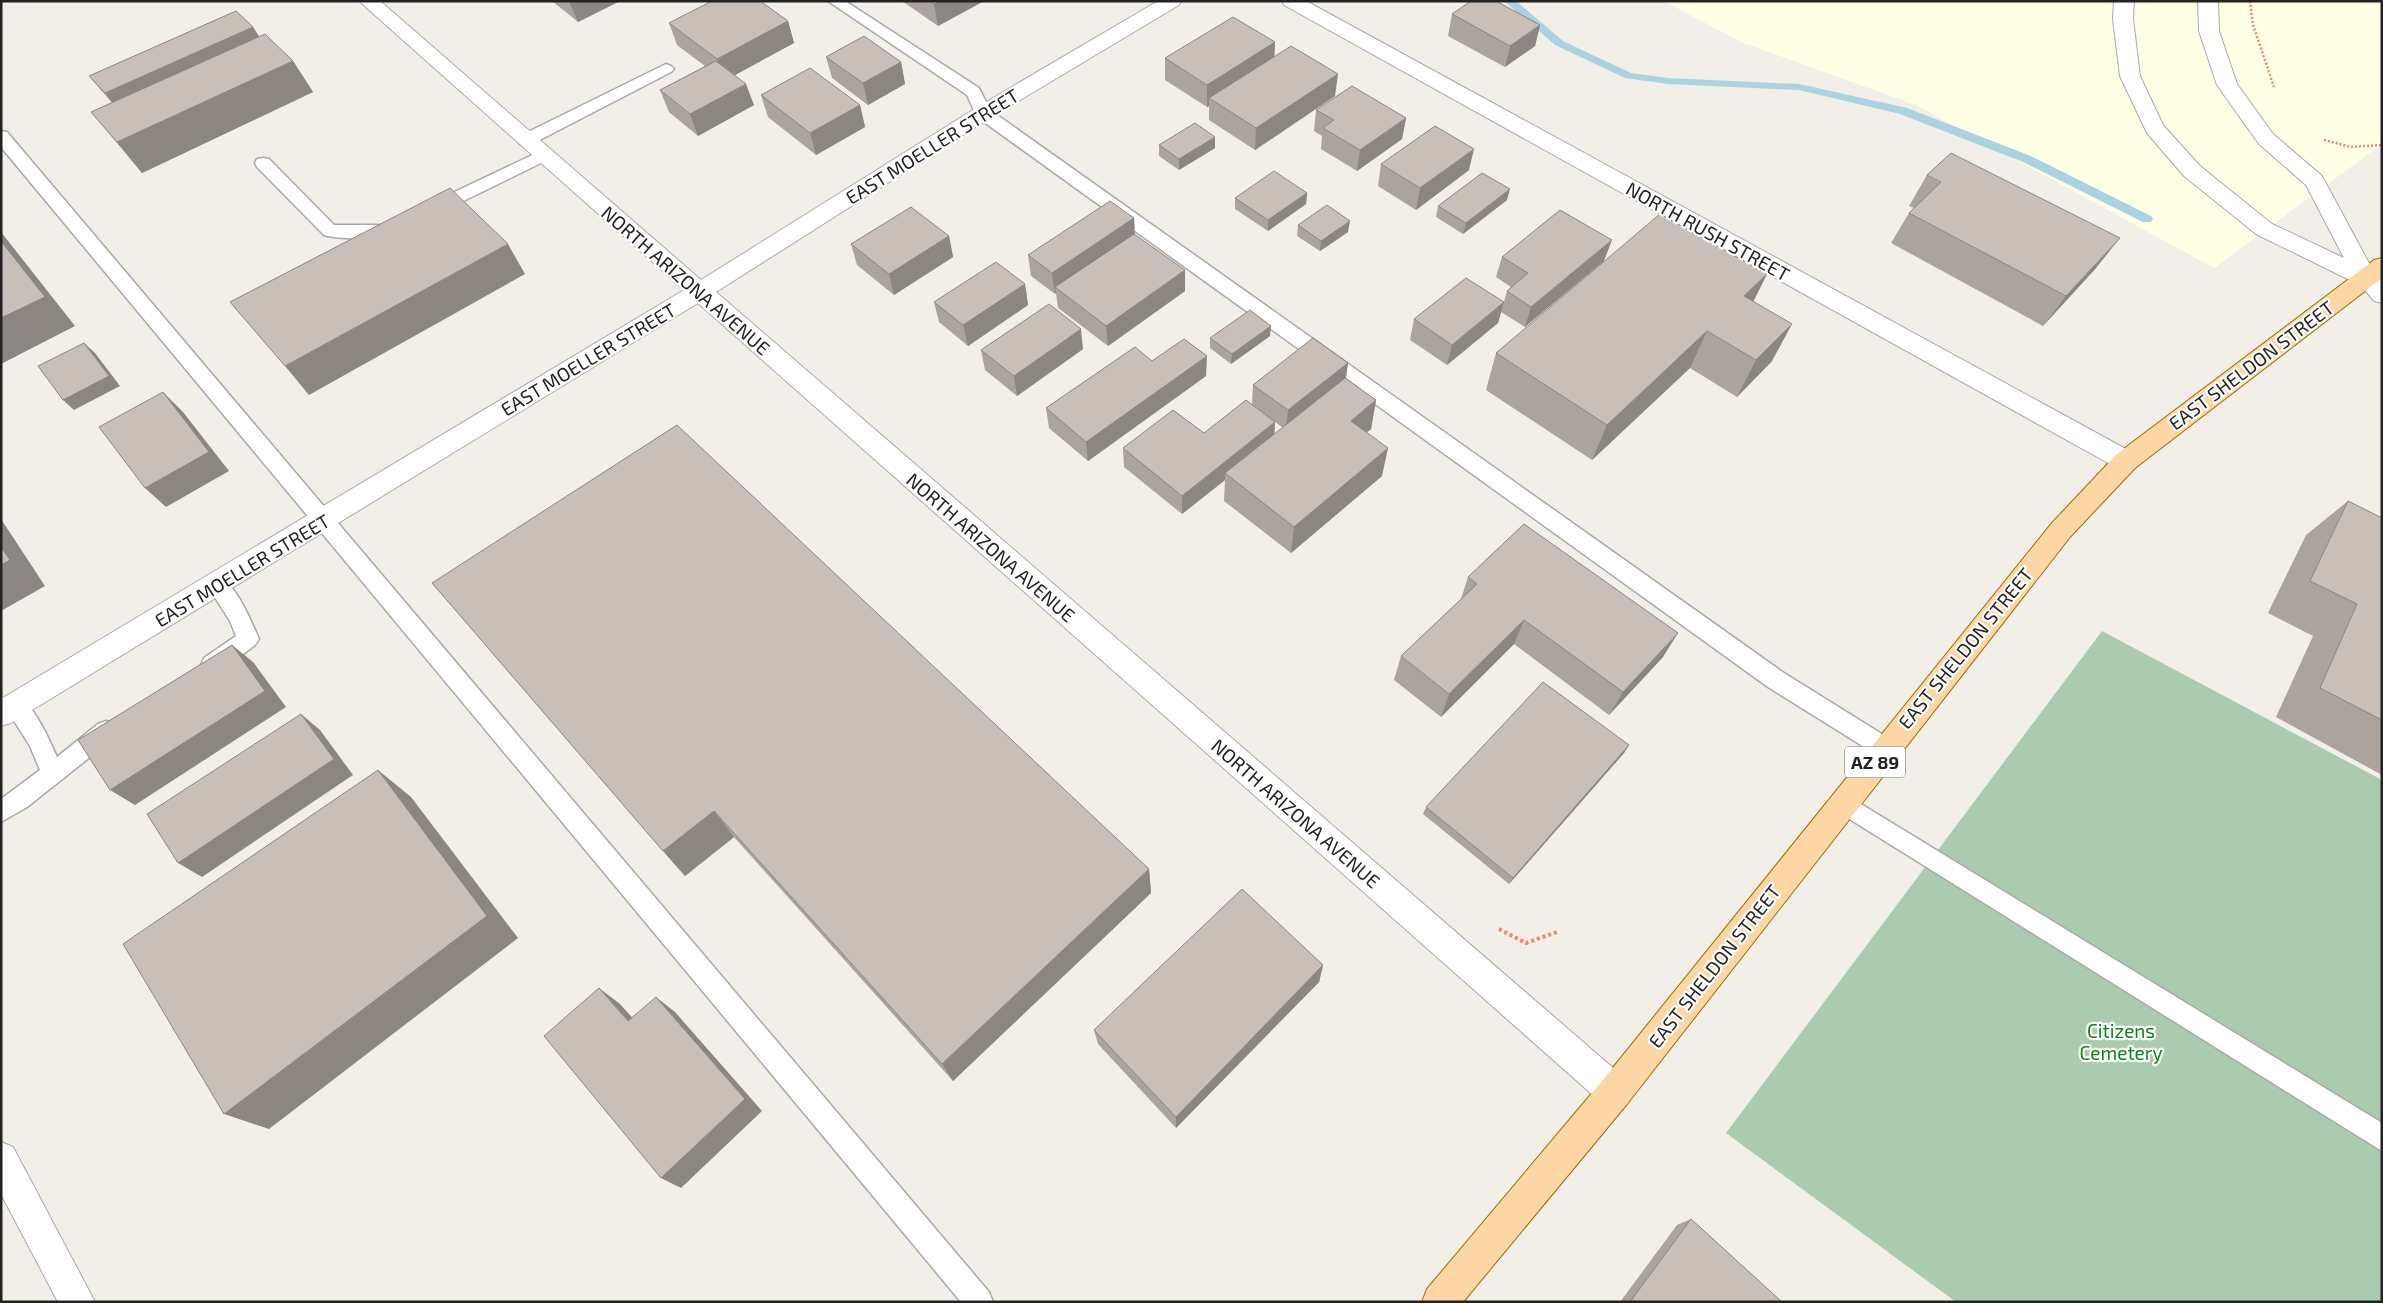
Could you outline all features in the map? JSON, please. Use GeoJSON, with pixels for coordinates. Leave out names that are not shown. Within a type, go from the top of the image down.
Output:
{"type":"FeatureCollection","features":[{"type":"Feature","properties":{"kind":"main road","name":"EAST SHELDON STREET"},"geometry":{"type":"LineString","coordinates":[[1446,1299],[1614,1092],[1885,748],[2061,530],[2126,460],[2376,280]]}},
{"type":"Feature","properties":{"kind":"street","name":"NORTH ARIZONA AVENUE"},"geometry":{"type":"LineString","coordinates":[[368,1],[1614,1092]]}},
{"type":"Feature","properties":{"kind":"street","name":"EAST MOELLER STREET"},"geometry":{"type":"LineString","coordinates":[[8,710],[325,520],[699,292],[983,113],[1172,1]]}},
{"type":"Feature","properties":{"kind":"street","name":"NORTH RUSH STREET"},"geometry":{"type":"LineString","coordinates":[[1291,1],[2126,460]]}},
{"type":"Feature","properties":{"kind":"street"},"geometry":{"type":"LineString","coordinates":[[2124,1],[2122,20],[2130,76],[2154,128],[2192,171],[2264,229],[2376,280]]}},
{"type":"Feature","properties":{"kind":"street"},"geometry":{"type":"LineString","coordinates":[[2208,1],[2209,32],[2227,85],[2266,139],[2314,181],[2376,280]]}},
{"type":"Feature","properties":{"kind":"street"},"geometry":{"type":"LineString","coordinates":[[1,1159],[76,1302]]}},
{"type":"Feature","properties":{"kind":"lane"},"geometry":{"type":"LineString","coordinates":[[835,1],[973,92],[983,113],[1776,680],[1885,748]]}},
{"type":"Feature","properties":{"kind":"lane"},"geometry":{"type":"LineString","coordinates":[[263,163],[330,231],[386,231],[414,217],[535,147],[666,69]]}},
{"type":"Feature","properties":{"kind":"lane"},"geometry":{"type":"LineString","coordinates":[[1,136],[979,1302]]}},
{"type":"Feature","properties":{"kind":"lane"},"geometry":{"type":"LineString","coordinates":[[197,674],[229,654],[248,639],[238,616],[217,585]]}},
{"type":"Feature","properties":{"kind":"lane"},"geometry":{"type":"LineString","coordinates":[[8,710],[38,740],[53,773]]}},
{"type":"Feature","properties":{"kind":"lane"},"geometry":{"type":"LineString","coordinates":[[1,812],[108,728],[124,718]]}},
{"type":"Feature","properties":{"kind":"lane"},"geometry":{"type":"LineString","coordinates":[[1843,803],[2382,1138]]}},
{"type":"Feature","properties":{"kind":"path"},"geometry":{"type":"LineString","coordinates":[[2250,1],[2253,25],[2276,92]]}},
{"type":"Feature","properties":{"kind":"path"},"geometry":{"type":"LineString","coordinates":[[2317,137],[2351,148],[2382,145]]}},
{"type":"Feature","properties":{"kind":"path"},"geometry":{"type":"LineString","coordinates":[[1498,929],[1526,943],[1557,932]]}},
{"type":"Feature","properties":{"kind":"shaded area"},"geometry":{"type":"Polygon","coordinates":[[[1664,1],[2382,1],[2382,144],[2214,268],[1916,105],[1741,42],[1664,1]]]}},
{"type":"Feature","properties":{"kind":"green space","name":"Citizens Cemetery"},"geometry":{"type":"Polygon","coordinates":[[[2102,631],[2382,780],[2382,1302],[1956,1302],[1726,1133],[2102,631]]]}},
{"type":"Feature","properties":{"kind":"building"},"geometry":{"type":"Polygon","coordinates":[[[712,1],[760,1],[788,21],[717,59],[669,23],[712,1]]]}},
{"type":"Feature","properties":{"kind":"building"},"geometry":{"type":"Polygon","coordinates":[[[1471,1],[1496,1],[1540,25],[1510,46],[1452,14],[1471,1]]]}},
{"type":"Feature","properties":{"kind":"building"},"geometry":{"type":"Polygon","coordinates":[[[236,11],[253,27],[105,93],[89,76],[236,11]]]}},
{"type":"Feature","properties":{"kind":"building"},"geometry":{"type":"Polygon","coordinates":[[[1233,17],[1275,42],[1207,85],[1165,58],[1233,17]]]}},
{"type":"Feature","properties":{"kind":"building"},"geometry":{"type":"Polygon","coordinates":[[[265,34],[293,61],[117,142],[91,112],[265,34]]]}},
{"type":"Feature","properties":{"kind":"building"},"geometry":{"type":"Polygon","coordinates":[[[864,36],[901,62],[863,83],[826,57],[864,36]]]}},
{"type":"Feature","properties":{"kind":"building"},"geometry":{"type":"Polygon","coordinates":[[[1291,46],[1338,74],[1256,128],[1209,98],[1291,46]]]}},
{"type":"Feature","properties":{"kind":"building"},"geometry":{"type":"Polygon","coordinates":[[[716,61],[746,84],[690,114],[660,90],[716,61]]]}},
{"type":"Feature","properties":{"kind":"building"},"geometry":{"type":"Polygon","coordinates":[[[810,68],[860,105],[810,133],[761,95],[810,68]]]}},
{"type":"Feature","properties":{"kind":"building"},"geometry":{"type":"Polygon","coordinates":[[[1352,86],[1406,118],[1360,150],[1323,128],[1334,120],[1316,110],[1352,86]]]}},
{"type":"Feature","properties":{"kind":"building"},"geometry":{"type":"Polygon","coordinates":[[[1195,123],[1215,137],[1179,159],[1159,145],[1195,123]]]}},
{"type":"Feature","properties":{"kind":"building"},"geometry":{"type":"Polygon","coordinates":[[[1435,126],[1474,149],[1420,188],[1381,164],[1435,126]]]}},
{"type":"Feature","properties":{"kind":"building"},"geometry":{"type":"Polygon","coordinates":[[[1951,153],[2120,238],[2066,296],[1909,213],[1941,182],[1927,175],[1951,153]]]}},
{"type":"Feature","properties":{"kind":"building"},"geometry":{"type":"Polygon","coordinates":[[[1274,171],[1307,193],[1268,220],[1235,198],[1274,171]]]}},
{"type":"Feature","properties":{"kind":"building"},"geometry":{"type":"Polygon","coordinates":[[[1482,173],[1510,189],[1466,223],[1438,206],[1482,173]]]}},
{"type":"Feature","properties":{"kind":"building"},"geometry":{"type":"Polygon","coordinates":[[[450,188],[508,244],[285,366],[230,302],[450,188]]]}},
{"type":"Feature","properties":{"kind":"building"},"geometry":{"type":"Polygon","coordinates":[[[1110,201],[1134,218],[1052,273],[1028,255],[1110,201]]]}},
{"type":"Feature","properties":{"kind":"building"},"geometry":{"type":"Polygon","coordinates":[[[1327,205],[1350,221],[1321,241],[1298,225],[1327,205]]]}},
{"type":"Feature","properties":{"kind":"building"},"geometry":{"type":"Polygon","coordinates":[[[911,207],[949,236],[889,274],[851,244],[911,207]]]}},
{"type":"Feature","properties":{"kind":"building"},"geometry":{"type":"Polygon","coordinates":[[[1560,210],[1612,240],[1531,307],[1507,291],[1528,273],[1502,257],[1560,210]]]}},
{"type":"Feature","properties":{"kind":"building"},"geometry":{"type":"Polygon","coordinates":[[[1660,214],[1767,274],[1744,296],[1792,324],[1756,360],[1707,331],[1607,425],[1496,353],[1660,214]]]}},
{"type":"Feature","properties":{"kind":"building"},"geometry":{"type":"Polygon","coordinates":[[[1134,234],[1185,270],[1106,326],[1055,287],[1134,234]]]}},
{"type":"Feature","properties":{"kind":"building"},"geometry":{"type":"Polygon","coordinates":[[[1,241],[45,297],[1,318],[1,241]]]}},
{"type":"Feature","properties":{"kind":"building"},"geometry":{"type":"Polygon","coordinates":[[[996,262],[1025,284],[963,325],[934,302],[996,262]]]}},
{"type":"Feature","properties":{"kind":"building"},"geometry":{"type":"Polygon","coordinates":[[[1466,278],[1504,302],[1452,345],[1414,319],[1466,278]]]}},
{"type":"Feature","properties":{"kind":"building"},"geometry":{"type":"Polygon","coordinates":[[[1049,304],[1081,329],[1014,376],[981,350],[1049,304]]]}},
{"type":"Feature","properties":{"kind":"building"},"geometry":{"type":"Polygon","coordinates":[[[1250,310],[1271,326],[1232,354],[1210,338],[1250,310]]]}},
{"type":"Feature","properties":{"kind":"building"},"geometry":{"type":"Polygon","coordinates":[[[1313,338],[1348,363],[1288,410],[1253,385],[1313,338]]]}},
{"type":"Feature","properties":{"kind":"building"},"geometry":{"type":"Polygon","coordinates":[[[1184,339],[1207,356],[1086,442],[1046,408],[1135,347],[1152,361],[1184,339]]]}},
{"type":"Feature","properties":{"kind":"building"},"geometry":{"type":"Polygon","coordinates":[[[84,343],[109,376],[63,400],[38,366],[84,343]]]}},
{"type":"Feature","properties":{"kind":"building"},"geometry":{"type":"Polygon","coordinates":[[[1345,378],[1376,400],[1351,421],[1388,448],[1294,527],[1225,473],[1345,378]]]}},
{"type":"Feature","properties":{"kind":"building"},"geometry":{"type":"Polygon","coordinates":[[[163,392],[209,452],[145,488],[99,427],[163,392]]]}},
{"type":"Feature","properties":{"kind":"building"},"geometry":{"type":"Polygon","coordinates":[[[1246,400],[1275,422],[1182,496],[1123,448],[1173,410],[1204,433],[1246,400]]]}},
{"type":"Feature","properties":{"kind":"building"},"geometry":{"type":"Polygon","coordinates":[[[677,425],[1149,869],[942,1064],[714,811],[663,851],[432,583],[677,425]]]}},
{"type":"Feature","properties":{"kind":"building"},"geometry":{"type":"Polygon","coordinates":[[[2348,501],[2382,518],[2382,720],[2320,688],[2357,604],[2310,581],[2348,501]]]}},
{"type":"Feature","properties":{"kind":"building"},"geometry":{"type":"Polygon","coordinates":[[[1524,524],[1678,633],[1623,692],[1524,620],[1449,694],[1401,656],[1477,584],[1468,577],[1524,524]]]}},
{"type":"Feature","properties":{"kind":"building"},"geometry":{"type":"Polygon","coordinates":[[[1,547],[10,560],[1,565],[1,547]]]}},
{"type":"Feature","properties":{"kind":"building"},"geometry":{"type":"Polygon","coordinates":[[[232,645],[265,691],[110,790],[78,740],[232,645]]]}},
{"type":"Feature","properties":{"kind":"building"},"geometry":{"type":"Polygon","coordinates":[[[1543,682],[1629,745],[1513,878],[1426,807],[1543,682]]]}},
{"type":"Feature","properties":{"kind":"building"},"geometry":{"type":"Polygon","coordinates":[[[301,714],[334,759],[178,863],[147,814],[301,714]]]}},
{"type":"Feature","properties":{"kind":"building"},"geometry":{"type":"Polygon","coordinates":[[[378,770],[487,916],[224,1114],[123,944],[378,770]]]}},
{"type":"Feature","properties":{"kind":"building"},"geometry":{"type":"Polygon","coordinates":[[[1242,889],[1323,965],[1176,1117],[1094,1030],[1242,889]]]}},
{"type":"Feature","properties":{"kind":"building"},"geometry":{"type":"Polygon","coordinates":[[[599,988],[628,1021],[656,997],[745,1099],[661,1178],[544,1036],[599,988]]]}},
{"type":"Feature","properties":{"kind":"building"},"geometry":{"type":"Polygon","coordinates":[[[1691,1219],[1782,1302],[1630,1302],[1691,1219]]]}},
{"type":"Feature","properties":{"kind":"waterway"},"geometry":{"type":"LineString","coordinates":[[1509,1],[1559,43],[1629,76],[1668,81],[1799,87],[1903,111],[2027,159],[2147,219]]}}]}
